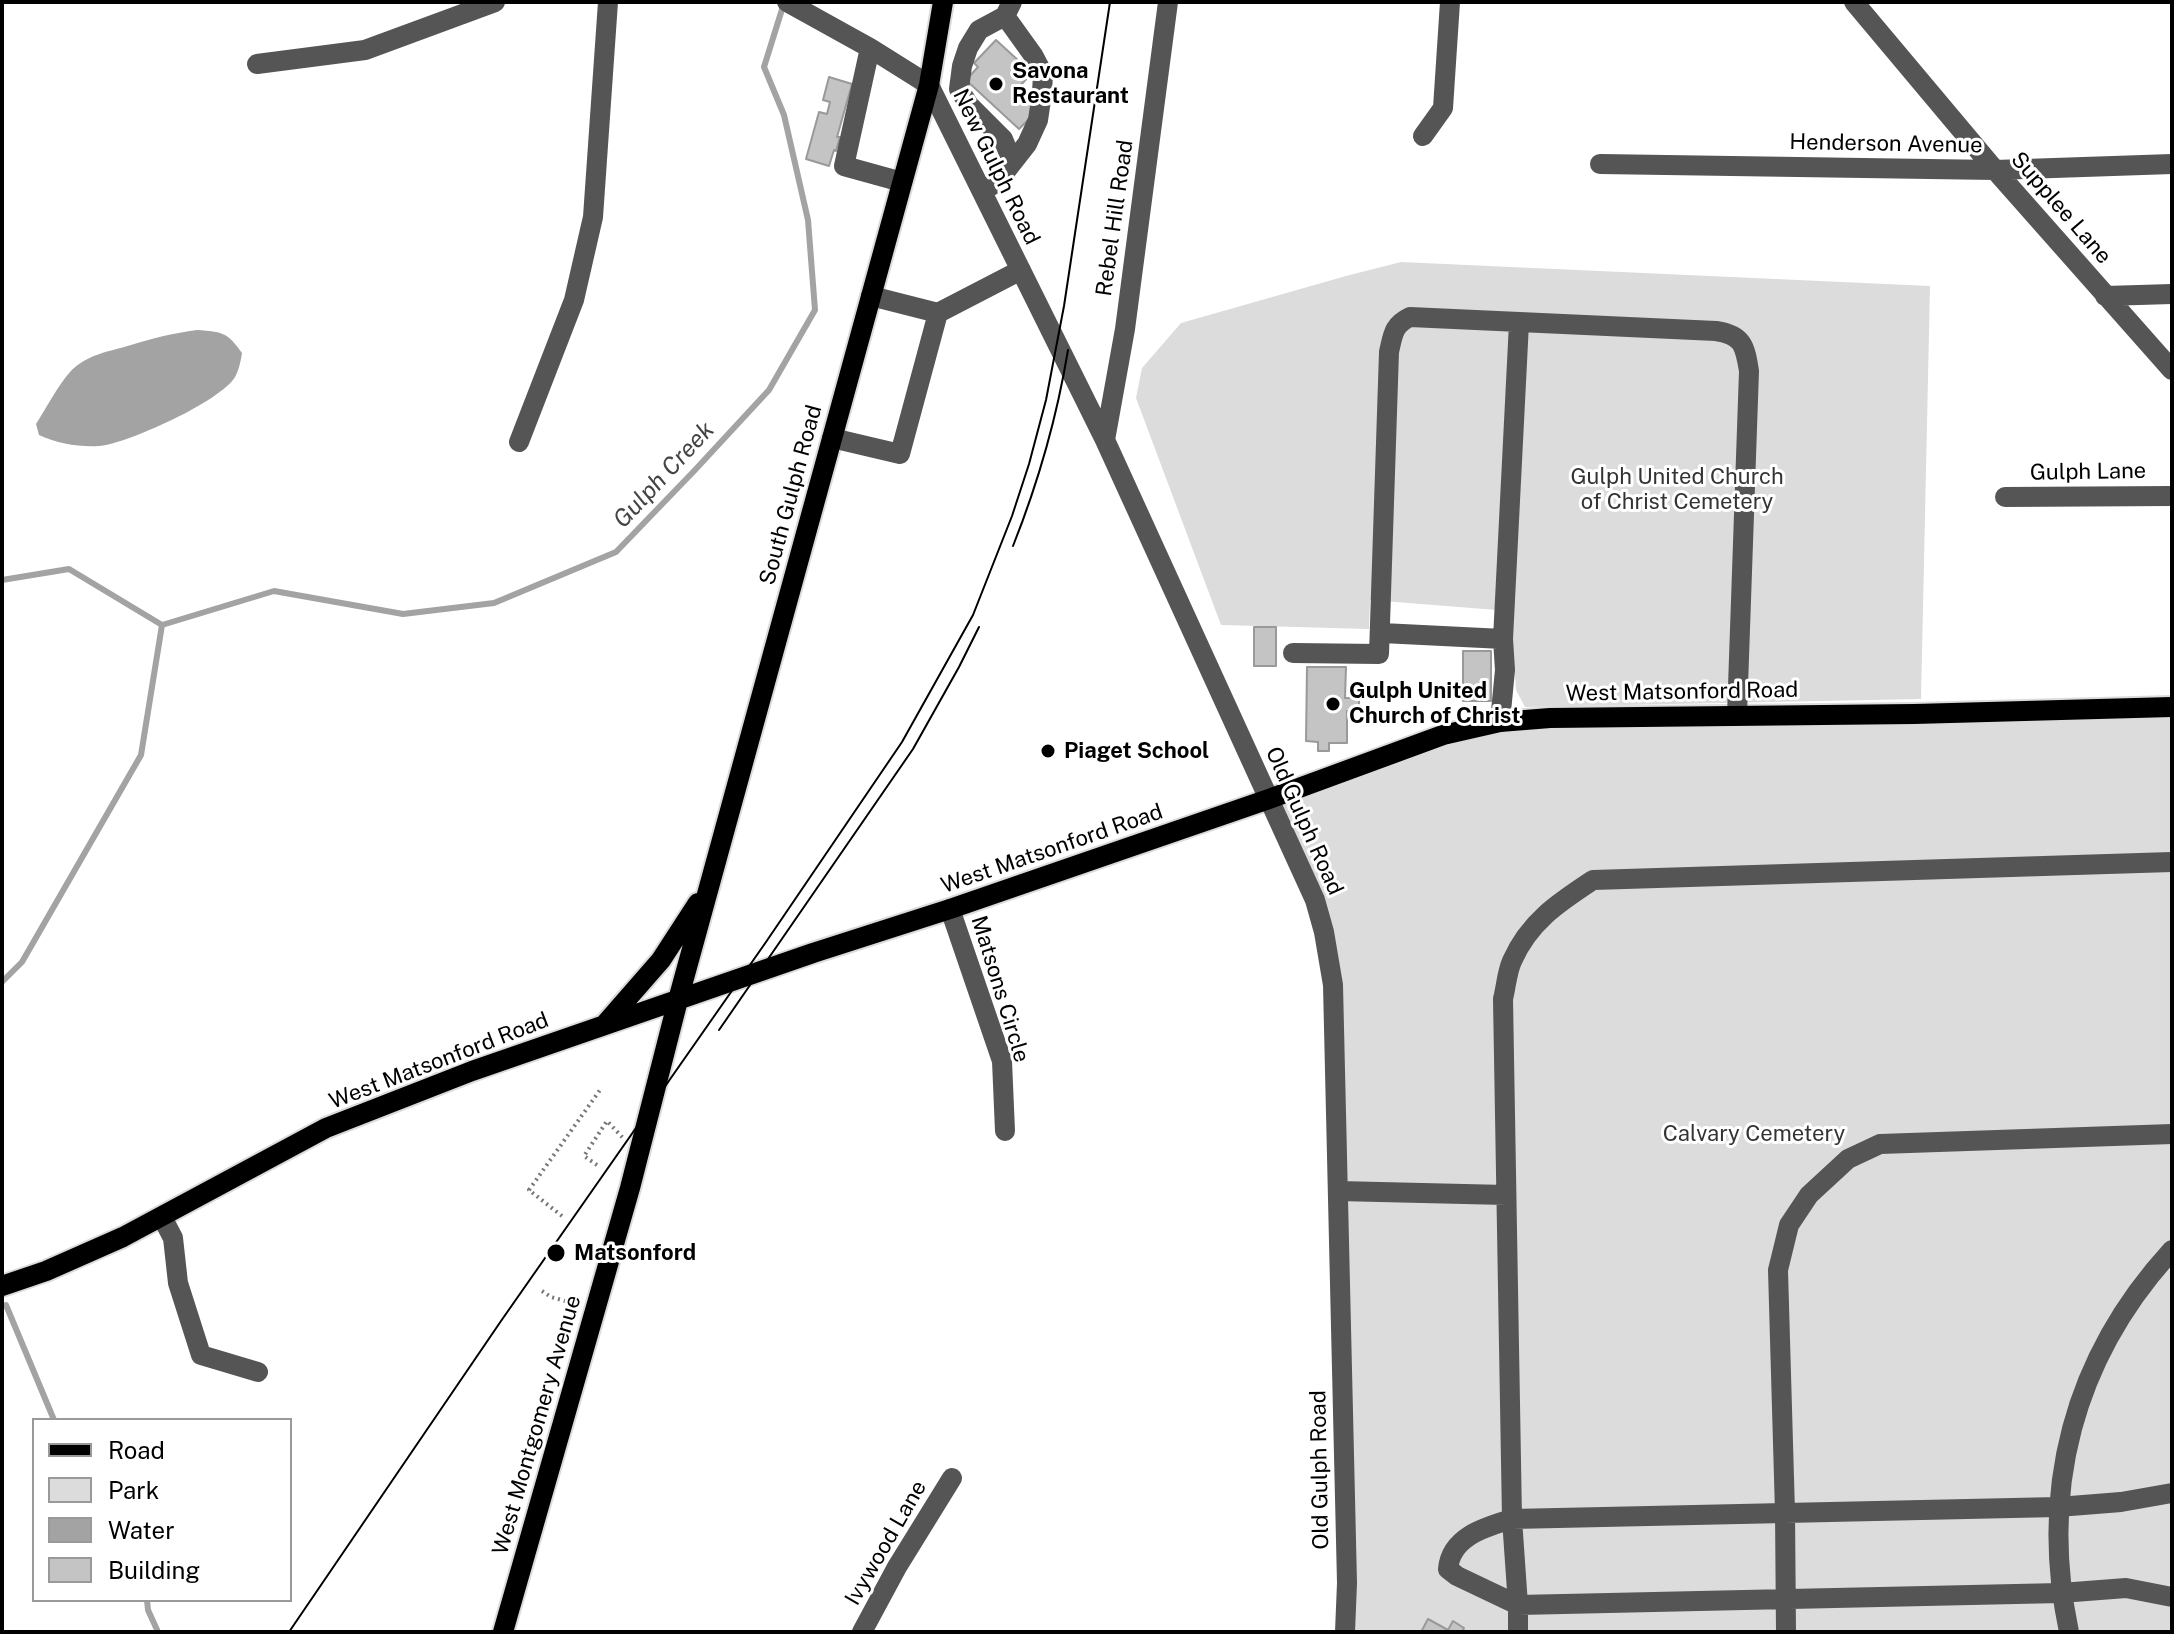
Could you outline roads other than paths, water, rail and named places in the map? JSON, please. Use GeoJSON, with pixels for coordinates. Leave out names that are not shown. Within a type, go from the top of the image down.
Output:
{"type":"FeatureCollection","features":[{"type":"Feature","properties":{"kind":"main road","name":"South Gulph Road"},"geometry":{"type":"LineString","coordinates":[[678,1000],[929,85],[943,2]]}},
{"type":"Feature","properties":{"kind":"main road","name":"West Matsonford Road"},"geometry":{"type":"LineString","coordinates":[[2,1286],[46,1271],[162,1217],[326,1128],[472,1071],[1269,799],[1443,735],[1500,722],[1550,718],[1914,714],[2172,707]]}},
{"type":"Feature","properties":{"kind":"main road"},"geometry":{"type":"LineString","coordinates":[[604,1025],[661,960],[709,886]]}},
{"type":"Feature","properties":{"kind":"main road","name":"West Montgomery Avenue"},"geometry":{"type":"LineString","coordinates":[[503,1632],[630,1188],[678,1000]]}},
{"type":"Feature","properties":{"kind":"street"},"geometry":{"type":"LineString","coordinates":[[257,64],[365,50],[495,2]]}},
{"type":"Feature","properties":{"kind":"street"},"geometry":{"type":"LineString","coordinates":[[519,442],[574,300],[593,217],[608,2]]}},
{"type":"Feature","properties":{"kind":"street","name":"Rebel Hill Road"},"geometry":{"type":"LineString","coordinates":[[1105,440],[1125,329],[1168,2]]}},
{"type":"Feature","properties":{"kind":"street"},"geometry":{"type":"LineString","coordinates":[[1423,136],[1443,108],[1450,2]]}},
{"type":"Feature","properties":{"kind":"street","name":"Supplee Lane"},"geometry":{"type":"LineString","coordinates":[[1854,2],[1995,170],[2172,370]]}},
{"type":"Feature","properties":{"kind":"street"},"geometry":{"type":"LineString","coordinates":[[790,3],[929,85]]}},
{"type":"Feature","properties":{"kind":"street"},"geometry":{"type":"LineString","coordinates":[[982,192],[998,181],[1027,144],[1038,120],[1043,74],[1008,9],[979,30],[968,48],[959,89],[969,105],[1003,139],[1012,161]]}},
{"type":"Feature","properties":{"kind":"street"},"geometry":{"type":"LineString","coordinates":[[870,48],[844,166],[902,182]]}},
{"type":"Feature","properties":{"kind":"street","name":"New Gulph Road"},"geometry":{"type":"LineString","coordinates":[[929,85],[1021,270]]}},
{"type":"Feature","properties":{"kind":"street","name":"Henderson Avenue"},"geometry":{"type":"LineString","coordinates":[[1600,164],[1995,170],[2172,164]]}},
{"type":"Feature","properties":{"kind":"street"},"geometry":{"type":"LineString","coordinates":[[871,296],[938,313],[1021,270]]}},
{"type":"Feature","properties":{"kind":"street","name":"Old Gulph Road"},"geometry":{"type":"LineString","coordinates":[[1021,270],[1105,440],[1315,900],[1324,932],[1333,985],[1347,1583],[1345,1632]]}},
{"type":"Feature","properties":{"kind":"street"},"geometry":{"type":"LineString","coordinates":[[2105,296],[2172,294]]}},
{"type":"Feature","properties":{"kind":"street"},"geometry":{"type":"LineString","coordinates":[[832,438],[900,454],[938,313]]}},
{"type":"Feature","properties":{"kind":"street"},"geometry":{"type":"LineString","coordinates":[[1293,653],[1379,654],[1389,352],[1399,322],[1410,317],[1716,331],[1729,333],[1741,340],[1749,371],[1737,715]]}},
{"type":"Feature","properties":{"kind":"street"},"geometry":{"type":"LineString","coordinates":[[1500,722],[1505,670],[1503,639],[1519,323]]}},
{"type":"Feature","properties":{"kind":"street","name":"Gulph Lane"},"geometry":{"type":"LineString","coordinates":[[2005,497],[2172,496]]}},
{"type":"Feature","properties":{"kind":"street"},"geometry":{"type":"LineString","coordinates":[[1382,633],[1503,639]]}},
{"type":"Feature","properties":{"kind":"street"},"geometry":{"type":"LineString","coordinates":[[1518,1632],[1512,1519],[1503,999],[1511,963],[1531,927],[1557,903],[1593,880],[2172,862]]}},
{"type":"Feature","properties":{"kind":"street","name":"Matsons Circle"},"geometry":{"type":"LineString","coordinates":[[950,909],[1002,1061],[1005,1131]]}},
{"type":"Feature","properties":{"kind":"street"},"geometry":{"type":"LineString","coordinates":[[1786,1632],[1778,1270],[1789,1225],[1809,1195],[1848,1159],[1880,1144],[2172,1134]]}},
{"type":"Feature","properties":{"kind":"street"},"geometry":{"type":"LineString","coordinates":[[1338,1191],[1506,1195]]}},
{"type":"Feature","properties":{"kind":"street"},"geometry":{"type":"LineString","coordinates":[[162,1217],[173,1238],[178,1283],[201,1355],[258,1372]]}},
{"type":"Feature","properties":{"kind":"street"},"geometry":{"type":"LineString","coordinates":[[2069,1632],[2061,1593],[2058,1507],[2066,1450],[2081,1396],[2104,1344],[2134,1296],[2172,1250]]}},
{"type":"Feature","properties":{"kind":"street","name":"Ivywood Lane"},"geometry":{"type":"LineString","coordinates":[[862,1632],[897,1567],[952,1478]]}},
{"type":"Feature","properties":{"kind":"street"},"geometry":{"type":"LineString","coordinates":[[2172,1493],[2121,1502],[2058,1507],[1512,1519],[1465,1537],[1452,1555],[1448,1569],[1518,1605],[2061,1593],[2126,1588],[2172,1597]]}},
{"type":"Feature","properties":{"kind":"water"},"geometry":{"type":"Polygon","coordinates":[[[197,330],[224,334],[242,353],[235,377],[212,398],[130,438],[99,446],[54,441],[39,435],[36,424],[65,378],[83,361],[147,340],[197,330]]]}},
{"type":"Feature","properties":{"kind":"waterway","name":"Gulph Creek"},"geometry":{"type":"LineString","coordinates":[[2,580],[69,569],[162,625],[274,591],[403,614],[494,603],[616,552],[769,390],[815,310],[808,220],[784,115],[764,67],[784,3]]}},
{"type":"Feature","properties":{"kind":"waterway"},"geometry":{"type":"LineString","coordinates":[[2,982],[22,962],[141,755],[162,625]]}},
{"type":"Feature","properties":{"kind":"waterway"},"geometry":{"type":"LineString","coordinates":[[6,1305],[53,1418]]}},
{"type":"Feature","properties":{"kind":"waterway"},"geometry":{"type":"LineString","coordinates":[[147,1602],[158,1632]]}},
{"type":"Feature","properties":{"kind":"tram line"},"geometry":{"type":"LineString","coordinates":[[289,1632],[902,742],[973,615],[1012,516],[1046,400],[1064,306],[1110,2]]}},
{"type":"Feature","properties":{"kind":"tram line"},"geometry":{"type":"LineString","coordinates":[[1013,546],[1046,450],[1068,350]]}},
{"type":"Feature","properties":{"kind":"tram line"},"geometry":{"type":"LineString","coordinates":[[719,1030],[913,749],[979,627]]}},
{"type":"Feature","properties":{"kind":"place","name":"Savona Restaurant"},"geometry":{"type":"Point","coordinates":[996,84]}},
{"type":"Feature","properties":{"kind":"place","name":"Gulph United Church of Christ"},"geometry":{"type":"Point","coordinates":[1333,704]}},
{"type":"Feature","properties":{"kind":"place","name":"Piaget School"},"geometry":{"type":"Point","coordinates":[1048,751]}},
{"type":"Feature","properties":{"kind":"place","name":"Matsonford"},"geometry":{"type":"Point","coordinates":[556,1253]}},
{"type":"Feature","properties":{"kind":"park label","name":"Gulph United Church of Christ Cemetery"},"geometry":{"type":"Point","coordinates":[1677,490]}},
{"type":"Feature","properties":{"kind":"park label","name":"Calvary Cemetery"},"geometry":{"type":"Point","coordinates":[1754,1134]}}]}
